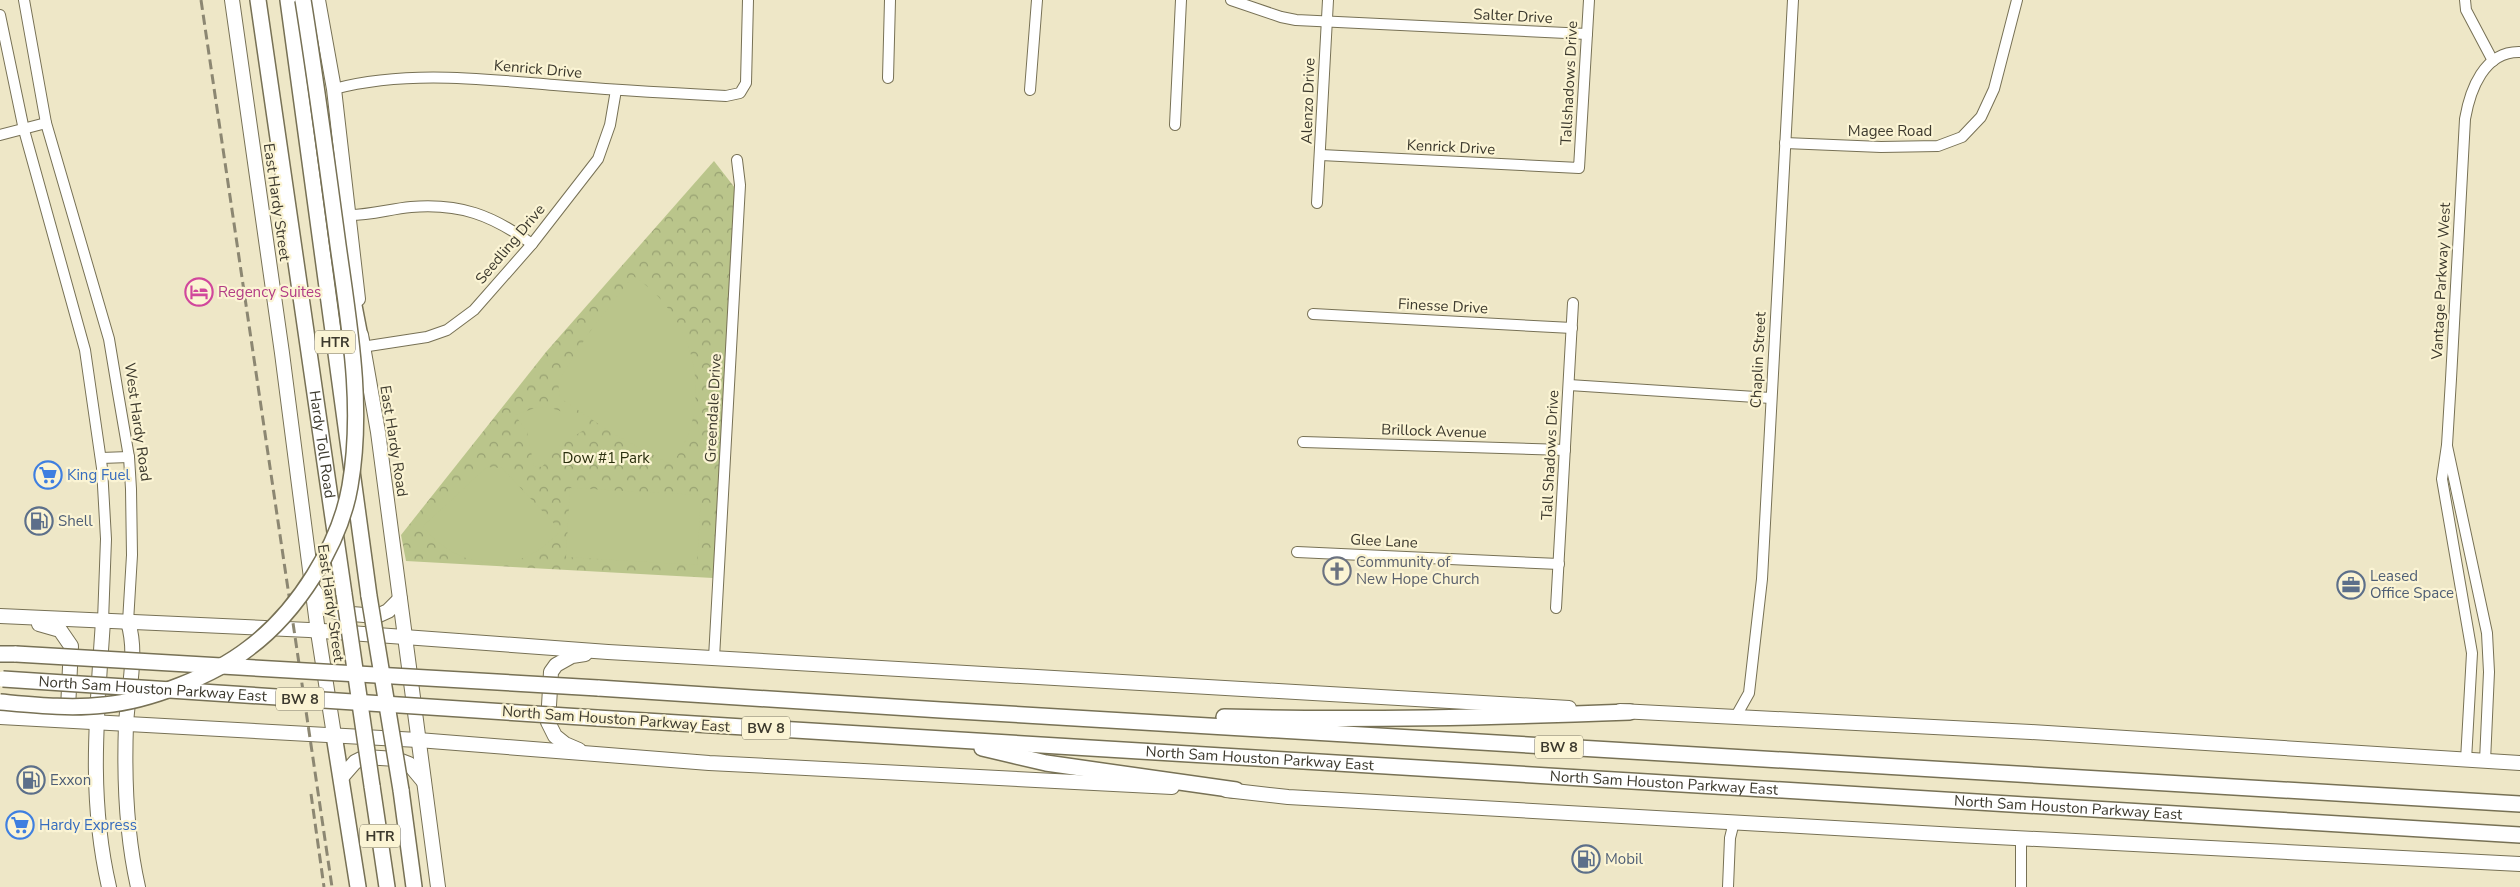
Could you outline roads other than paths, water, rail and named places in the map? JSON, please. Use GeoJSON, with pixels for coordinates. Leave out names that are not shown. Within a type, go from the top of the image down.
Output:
{"type":"FeatureCollection","features":[{"type":"Feature","properties":{"kind":"highway","name":"Hardy Toll Road"},"geometry":{"type":"LineString","coordinates":[[258,0],[387,887]]}},
{"type":"Feature","properties":{"kind":"highway","name":"Hardy Toll Road"},"geometry":{"type":"LineString","coordinates":[[288,0],[369,596],[401,790],[414,887]]}},
{"type":"Feature","properties":{"kind":"highway"},"geometry":{"type":"LineString","coordinates":[[0,702],[55,706],[105,705],[146,697],[215,669],[249,648],[278,620],[302,593],[326,554],[340,520],[350,486],[357,408],[346,304],[303,0]]}},
{"type":"Feature","properties":{"kind":"highway"},"geometry":{"type":"LineString","coordinates":[[301,89],[340,236],[362,347]]}},
{"type":"Feature","properties":{"kind":"highway","name":"North Sam Houston Parkway East"},"geometry":{"type":"LineString","coordinates":[[0,654],[598,688],[2520,804]]}},
{"type":"Feature","properties":{"kind":"highway","name":"North Sam Houston Parkway East"},"geometry":{"type":"LineString","coordinates":[[2,679],[597,718],[2520,835]]}},
{"type":"Feature","properties":{"kind":"highway"},"geometry":{"type":"LineString","coordinates":[[941,710],[1302,719],[1493,717],[1630,712]]}},
{"type":"Feature","properties":{"kind":"highway"},"geometry":{"type":"LineString","coordinates":[[334,735],[358,887]]}},
{"type":"Feature","properties":{"kind":"highway"},"geometry":{"type":"LineString","coordinates":[[936,738],[1046,762],[1236,790]]}},
{"type":"Feature","properties":{"kind":"main road","name":"East Hardy Street"},"geometry":{"type":"LineString","coordinates":[[232,0],[318,632],[334,735]]}},
{"type":"Feature","properties":{"kind":"main road","name":"East Hardy Road"},"geometry":{"type":"LineString","coordinates":[[318,0],[334,89],[350,215],[362,347],[378,432],[438,887]]}},
{"type":"Feature","properties":{"kind":"main road"},"geometry":{"type":"LineString","coordinates":[[312,588],[326,607],[339,612],[377,616],[388,611],[400,599]]}},
{"type":"Feature","properties":{"kind":"main road"},"geometry":{"type":"LineString","coordinates":[[0,616],[318,632],[608,652],[1735,718],[2031,732],[2520,763]]}},
{"type":"Feature","properties":{"kind":"main road"},"geometry":{"type":"LineString","coordinates":[[15,617],[60,630],[71,646],[68,709],[61,716],[55,718],[29,719]]}},
{"type":"Feature","properties":{"kind":"main road"},"geometry":{"type":"LineString","coordinates":[[102,621],[94,783],[101,848],[108,887]]}},
{"type":"Feature","properties":{"kind":"main road","name":"West Hardy Road"},"geometry":{"type":"LineString","coordinates":[[128,622],[133,637],[126,724],[125,798],[138,887]]}},
{"type":"Feature","properties":{"kind":"main road"},"geometry":{"type":"LineString","coordinates":[[587,753],[565,744],[555,736],[548,722],[551,672],[556,665],[572,656],[608,652]]}},
{"type":"Feature","properties":{"kind":"main road"},"geometry":{"type":"LineString","coordinates":[[0,717],[418,740],[718,763],[1236,790],[1288,797],[2520,864]]}},
{"type":"Feature","properties":{"kind":"main road"},"geometry":{"type":"LineString","coordinates":[[341,778],[354,762],[365,757],[396,759],[409,764],[424,782]]}},
{"type":"Feature","properties":{"kind":"street","name":"West Hardy Road"},"geometry":{"type":"LineString","coordinates":[[24,0],[46,124],[109,339],[129,457],[132,554],[128,622]]}},
{"type":"Feature","properties":{"kind":"street","name":"Kenrick Drive"},"geometry":{"type":"LineString","coordinates":[[334,89],[364,81],[419,77],[463,78],[616,90],[726,96],[740,93],[746,83],[748,0]]}},
{"type":"Feature","properties":{"kind":"street"},"geometry":{"type":"LineString","coordinates":[[888,78],[890,0]]}},
{"type":"Feature","properties":{"kind":"street"},"geometry":{"type":"LineString","coordinates":[[1030,90],[1037,0]]}},
{"type":"Feature","properties":{"kind":"street"},"geometry":{"type":"LineString","coordinates":[[1175,125],[1181,0]]}},
{"type":"Feature","properties":{"kind":"street","name":"Salter Drive"},"geometry":{"type":"LineString","coordinates":[[1231,0],[1280,17],[1587,34]]}},
{"type":"Feature","properties":{"kind":"street","name":"Alenzo Drive"},"geometry":{"type":"LineString","coordinates":[[1317,203],[1328,0]]}},
{"type":"Feature","properties":{"kind":"street","name":"Tallshadows Drive"},"geometry":{"type":"LineString","coordinates":[[1579,168],[1589,0]]}},
{"type":"Feature","properties":{"kind":"street","name":"Chaplin Street"},"geometry":{"type":"LineString","coordinates":[[1735,718],[1749,693],[1762,579],[1793,0]]}},
{"type":"Feature","properties":{"kind":"street","name":"Magee Road"},"geometry":{"type":"LineString","coordinates":[[1785,142],[1881,147],[1938,146],[1962,137],[1981,117],[1994,89],[2017,0]]}},
{"type":"Feature","properties":{"kind":"street"},"geometry":{"type":"LineString","coordinates":[[2465,0],[2466,10],[2493,61],[2520,52]]}},
{"type":"Feature","properties":{"kind":"street"},"geometry":{"type":"LineString","coordinates":[[0,15],[24,130],[85,350],[101,458],[106,539],[102,621]]}},
{"type":"Feature","properties":{"kind":"street","name":"Vantage Parkway West"},"geometry":{"type":"LineString","coordinates":[[2466,760],[2472,652],[2442,490],[2442,470],[2447,445],[2465,119],[2474,83],[2493,61]]}},
{"type":"Feature","properties":{"kind":"street","name":"Seedling Drive"},"geometry":{"type":"LineString","coordinates":[[362,347],[427,337],[459,322],[474,310],[532,244],[598,159],[610,125],[616,90]]}},
{"type":"Feature","properties":{"kind":"street"},"geometry":{"type":"LineString","coordinates":[[0,135],[46,124]]}},
{"type":"Feature","properties":{"kind":"street","name":"Kenrick Drive"},"geometry":{"type":"LineString","coordinates":[[1321,155],[1579,168]]}},
{"type":"Feature","properties":{"kind":"street","name":"Greendale Drive"},"geometry":{"type":"LineString","coordinates":[[714,658],[740,185],[737,160]]}},
{"type":"Feature","properties":{"kind":"street"},"geometry":{"type":"LineString","coordinates":[[350,215],[410,207],[450,207],[487,217],[532,244]]}},
{"type":"Feature","properties":{"kind":"street","name":"Tall Shadows Drive"},"geometry":{"type":"LineString","coordinates":[[1556,608],[1573,303]]}},
{"type":"Feature","properties":{"kind":"street","name":"Finesse Drive"},"geometry":{"type":"LineString","coordinates":[[1313,314],[1572,328]]}},
{"type":"Feature","properties":{"kind":"street"},"geometry":{"type":"LineString","coordinates":[[1569,385],[1771,398]]}},
{"type":"Feature","properties":{"kind":"street","name":"Brillock Avenue"},"geometry":{"type":"LineString","coordinates":[[1303,442],[1565,450]]}},
{"type":"Feature","properties":{"kind":"street","name":"Vantage Parkway West"},"geometry":{"type":"LineString","coordinates":[[2447,445],[2487,633],[2489,672],[2485,761]]}},
{"type":"Feature","properties":{"kind":"street"},"geometry":{"type":"LineString","coordinates":[[101,458],[129,457]]}},
{"type":"Feature","properties":{"kind":"street","name":"Glee Lane"},"geometry":{"type":"LineString","coordinates":[[1297,552],[1559,564]]}},
{"type":"Feature","properties":{"kind":"street"},"geometry":{"type":"LineString","coordinates":[[1728,887],[1730,838],[1734,822]]}},
{"type":"Feature","properties":{"kind":"street"},"geometry":{"type":"LineString","coordinates":[[2021,838],[2021,887]]}},
{"type":"Feature","properties":{"kind":"railway"},"geometry":{"type":"LineString","coordinates":[[201,0],[332,887]]}},
{"type":"Feature","properties":{"kind":"railway"},"geometry":{"type":"LineString","coordinates":[[311,794],[324,887]]}},
{"type":"Feature","properties":{"kind":"place","name":"Regency Suites"},"geometry":{"type":"Point","coordinates":[199,292]}},
{"type":"Feature","properties":{"kind":"place","name":"King Fuel"},"geometry":{"type":"Point","coordinates":[48,475]}},
{"type":"Feature","properties":{"kind":"place","name":"Shell"},"geometry":{"type":"Point","coordinates":[39,521]}},
{"type":"Feature","properties":{"kind":"place","name":"Community of New Hope Church"},"geometry":{"type":"Point","coordinates":[1337,571]}},
{"type":"Feature","properties":{"kind":"place","name":"Leased Office Space"},"geometry":{"type":"Point","coordinates":[2351,585]}},
{"type":"Feature","properties":{"kind":"place","name":"Exxon"},"geometry":{"type":"Point","coordinates":[31,780]}},
{"type":"Feature","properties":{"kind":"place","name":"Hardy Express"},"geometry":{"type":"Point","coordinates":[20,825]}},
{"type":"Feature","properties":{"kind":"place","name":"Mobil"},"geometry":{"type":"Point","coordinates":[1586,859]}},
{"type":"Feature","properties":{"kind":"park label","name":"Dow #1 Park"},"geometry":{"type":"Point","coordinates":[606,458]}}]}
